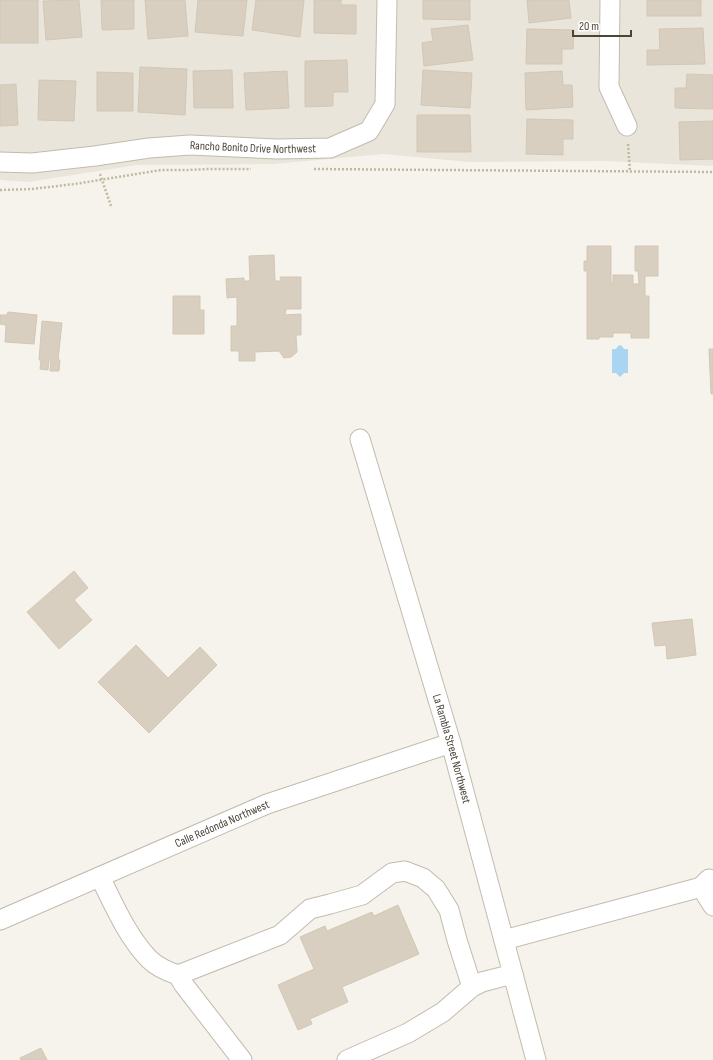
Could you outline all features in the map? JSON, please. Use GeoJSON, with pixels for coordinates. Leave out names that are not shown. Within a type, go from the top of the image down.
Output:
{"type":"FeatureCollection","features":[{"type":"Feature","properties":{"kind":"street","name":"Rancho Bonito Drive Northwest"},"geometry":{"type":"LineString","coordinates":[[0,162],[32,163],[149,148],[190,145],[277,149],[330,148],[369,131],[385,104],[387,0]]}},
{"type":"Feature","properties":{"kind":"street"},"geometry":{"type":"LineString","coordinates":[[610,0],[609,87],[627,126]]}},
{"type":"Feature","properties":{"kind":"street","name":"La Rambla Street Northwest"},"geometry":{"type":"LineString","coordinates":[[360,439],[451,743],[536,1060]]}},
{"type":"Feature","properties":{"kind":"street","name":"Calle Redonda Northwest"},"geometry":{"type":"LineString","coordinates":[[0,920],[267,804],[451,743]]}},
{"type":"Feature","properties":{"kind":"street"},"geometry":{"type":"LineString","coordinates":[[178,975],[280,935],[310,909],[362,894],[392,872],[405,871],[423,878],[436,889],[449,910],[472,987]]}},
{"type":"Feature","properties":{"kind":"street"},"geometry":{"type":"LineString","coordinates":[[100,877],[126,929],[150,960],[178,975],[184,985],[242,1060]]}},
{"type":"Feature","properties":{"kind":"street"},"geometry":{"type":"LineString","coordinates":[[504,940],[709,882],[713,906]]}},
{"type":"Feature","properties":{"kind":"street"},"geometry":{"type":"LineString","coordinates":[[347,1060],[408,1033],[443,1012],[472,987],[482,982],[513,974]]}},
{"type":"Feature","properties":{"kind":"path"},"geometry":{"type":"LineString","coordinates":[[627,126],[630,172]]}},
{"type":"Feature","properties":{"kind":"path"},"geometry":{"type":"LineString","coordinates":[[96,156],[111,206]]}},
{"type":"Feature","properties":{"kind":"path"},"geometry":{"type":"LineString","coordinates":[[0,190],[32,189],[160,170],[209,168],[257,169]]}},
{"type":"Feature","properties":{"kind":"path"},"geometry":{"type":"LineString","coordinates":[[312,169],[713,172]]}},
{"type":"Feature","properties":{"kind":"shaded area"},"geometry":{"type":"Polygon","coordinates":[[[0,0],[713,0],[713,166],[604,161],[469,162],[383,154],[273,164],[137,165],[28,182],[0,180],[0,0]]]}},
{"type":"Feature","properties":{"kind":"water"},"geometry":{"type":"Polygon","coordinates":[[[619,345],[624,349],[628,349],[628,373],[624,373],[620,377],[616,373],[612,373],[612,349],[616,349],[619,345]]]}},
{"type":"Feature","properties":{"kind":"building"},"geometry":{"type":"Polygon","coordinates":[[[0,0],[38,0],[38,43],[0,43],[0,0]]]}},
{"type":"Feature","properties":{"kind":"building"},"geometry":{"type":"Polygon","coordinates":[[[79,0],[82,37],[46,40],[43,1],[79,0]]]}},
{"type":"Feature","properties":{"kind":"building"},"geometry":{"type":"Polygon","coordinates":[[[101,0],[134,0],[134,29],[102,30],[101,0]]]}},
{"type":"Feature","properties":{"kind":"building"},"geometry":{"type":"Polygon","coordinates":[[[145,0],[185,0],[188,36],[148,39],[145,0]]]}},
{"type":"Feature","properties":{"kind":"building"},"geometry":{"type":"Polygon","coordinates":[[[198,0],[247,0],[243,36],[195,32],[198,0]]]}},
{"type":"Feature","properties":{"kind":"building"},"geometry":{"type":"Polygon","coordinates":[[[256,0],[304,0],[300,37],[252,30],[256,0]]]}},
{"type":"Feature","properties":{"kind":"building"},"geometry":{"type":"Polygon","coordinates":[[[314,0],[341,0],[341,5],[356,5],[356,34],[314,33],[314,0]]]}},
{"type":"Feature","properties":{"kind":"building"},"geometry":{"type":"Polygon","coordinates":[[[423,0],[470,0],[470,20],[423,19],[423,0]]]}},
{"type":"Feature","properties":{"kind":"building"},"geometry":{"type":"Polygon","coordinates":[[[527,0],[569,0],[571,18],[529,23],[527,0]]]}},
{"type":"Feature","properties":{"kind":"building"},"geometry":{"type":"Polygon","coordinates":[[[647,0],[701,0],[701,16],[647,16],[647,0]]]}},
{"type":"Feature","properties":{"kind":"building"},"geometry":{"type":"Polygon","coordinates":[[[468,25],[473,60],[424,66],[422,43],[433,41],[431,29],[468,25]]]}},
{"type":"Feature","properties":{"kind":"building"},"geometry":{"type":"Polygon","coordinates":[[[703,28],[705,64],[647,65],[647,50],[660,50],[659,29],[703,28]]]}},
{"type":"Feature","properties":{"kind":"building"},"geometry":{"type":"Polygon","coordinates":[[[527,29],[574,30],[573,49],[562,49],[562,64],[526,64],[527,29]]]}},
{"type":"Feature","properties":{"kind":"building"},"geometry":{"type":"Polygon","coordinates":[[[347,60],[348,92],[333,92],[333,106],[305,107],[305,61],[347,60]]]}},
{"type":"Feature","properties":{"kind":"building"},"geometry":{"type":"Polygon","coordinates":[[[140,67],[187,69],[185,115],[138,112],[140,67]]]}},
{"type":"Feature","properties":{"kind":"building"},"geometry":{"type":"Polygon","coordinates":[[[232,70],[233,108],[194,108],[193,71],[232,70]]]}},
{"type":"Feature","properties":{"kind":"building"},"geometry":{"type":"Polygon","coordinates":[[[423,70],[472,73],[470,108],[421,105],[423,70]]]}},
{"type":"Feature","properties":{"kind":"building"},"geometry":{"type":"Polygon","coordinates":[[[287,71],[289,108],[246,110],[244,73],[287,71]]]}},
{"type":"Feature","properties":{"kind":"building"},"geometry":{"type":"Polygon","coordinates":[[[562,71],[563,85],[572,85],[573,107],[526,110],[525,73],[562,71]]]}},
{"type":"Feature","properties":{"kind":"building"},"geometry":{"type":"Polygon","coordinates":[[[97,72],[133,73],[133,111],[97,111],[97,72]]]}},
{"type":"Feature","properties":{"kind":"building"},"geometry":{"type":"Polygon","coordinates":[[[687,74],[713,75],[713,109],[675,108],[675,88],[686,88],[687,74]]]}},
{"type":"Feature","properties":{"kind":"building"},"geometry":{"type":"Polygon","coordinates":[[[39,80],[76,81],[74,121],[38,120],[39,80]]]}},
{"type":"Feature","properties":{"kind":"building"},"geometry":{"type":"Polygon","coordinates":[[[16,84],[18,125],[0,126],[0,85],[16,84]]]}},
{"type":"Feature","properties":{"kind":"building"},"geometry":{"type":"Polygon","coordinates":[[[417,115],[470,115],[471,152],[417,152],[417,115]]]}},
{"type":"Feature","properties":{"kind":"building"},"geometry":{"type":"Polygon","coordinates":[[[527,119],[573,120],[573,139],[563,139],[563,155],[526,154],[527,119]]]}},
{"type":"Feature","properties":{"kind":"building"},"geometry":{"type":"Polygon","coordinates":[[[713,121],[713,159],[680,160],[679,122],[713,121]]]}},
{"type":"Feature","properties":{"kind":"building"},"geometry":{"type":"Polygon","coordinates":[[[587,246],[611,246],[611,283],[613,283],[613,275],[633,275],[633,284],[639,284],[638,271],[635,271],[635,246],[658,246],[658,276],[645,276],[645,296],[649,296],[649,338],[631,338],[631,333],[613,333],[613,337],[587,339],[587,271],[584,271],[584,261],[587,261],[587,246]]]}},
{"type":"Feature","properties":{"kind":"building"},"geometry":{"type":"Polygon","coordinates":[[[274,255],[275,281],[281,281],[280,277],[301,277],[301,309],[286,309],[285,315],[301,314],[301,335],[296,335],[297,352],[291,357],[284,358],[279,351],[255,352],[255,361],[239,361],[239,351],[231,351],[231,326],[237,326],[237,297],[227,298],[226,279],[244,278],[244,281],[250,281],[249,256],[274,255]]]}},
{"type":"Feature","properties":{"kind":"building"},"geometry":{"type":"Polygon","coordinates":[[[173,296],[200,296],[200,310],[204,310],[204,334],[173,334],[173,296]]]}},
{"type":"Feature","properties":{"kind":"building"},"geometry":{"type":"Polygon","coordinates":[[[8,312],[37,315],[34,344],[5,342],[6,325],[0,324],[0,315],[7,315],[8,312]]]}},
{"type":"Feature","properties":{"kind":"building"},"geometry":{"type":"Polygon","coordinates":[[[42,321],[62,323],[58,360],[60,360],[59,371],[50,371],[51,360],[49,360],[48,370],[40,369],[41,360],[39,360],[42,321]]]}},
{"type":"Feature","properties":{"kind":"building"},"geometry":{"type":"Polygon","coordinates":[[[709,349],[713,349],[713,394],[711,394],[709,349]]]}},
{"type":"Feature","properties":{"kind":"building"},"geometry":{"type":"Polygon","coordinates":[[[74,571],[88,588],[74,600],[92,620],[59,649],[27,612],[74,571]]]}},
{"type":"Feature","properties":{"kind":"building"},"geometry":{"type":"Polygon","coordinates":[[[692,619],[696,655],[667,659],[666,645],[655,646],[652,623],[692,619]]]}},
{"type":"Feature","properties":{"kind":"building"},"geometry":{"type":"Polygon","coordinates":[[[136,645],[168,678],[200,647],[217,665],[149,733],[98,682],[136,645]]]}},
{"type":"Feature","properties":{"kind":"building"},"geometry":{"type":"Polygon","coordinates":[[[398,905],[419,954],[342,987],[348,1002],[310,1019],[312,1024],[298,1030],[278,985],[314,969],[300,937],[325,926],[327,931],[372,912],[374,916],[398,905]]]}},
{"type":"Feature","properties":{"kind":"building"},"geometry":{"type":"Polygon","coordinates":[[[41,1048],[47,1060],[21,1060],[20,1058],[41,1048]]]}}]}
